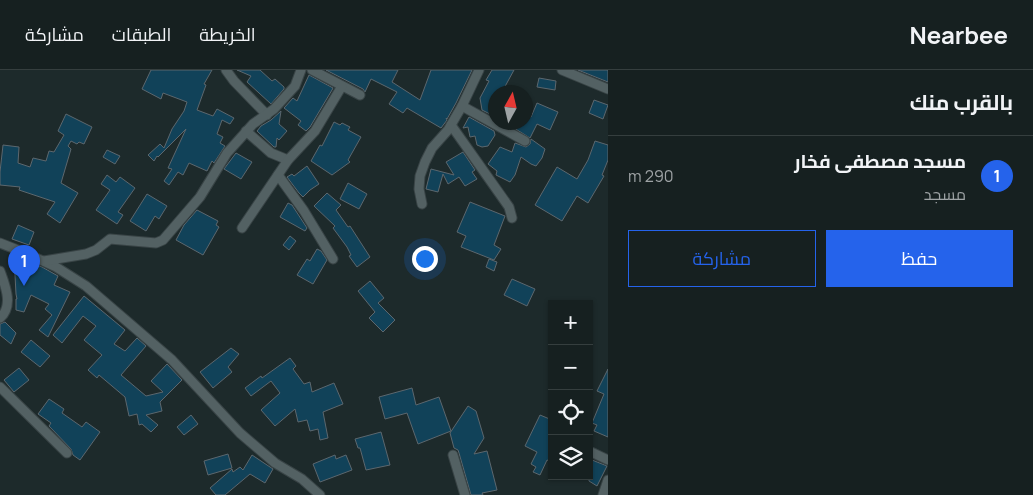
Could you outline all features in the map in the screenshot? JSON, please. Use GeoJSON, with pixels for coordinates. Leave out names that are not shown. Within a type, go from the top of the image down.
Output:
{"type":"FeatureCollection","features":[{"type":"Feature","properties":{"kind":"street"},"geometry":{"type":"LineString","coordinates":[[226,70],[267,115]]}},
{"type":"Feature","properties":{"kind":"street"},"geometry":{"type":"LineString","coordinates":[[44,261],[86,254],[96,250],[110,239],[156,243],[164,240],[200,197],[227,153],[253,124],[274,109],[295,86],[301,70]]}},
{"type":"Feature","properties":{"kind":"street"},"geometry":{"type":"LineString","coordinates":[[312,70],[360,95]]}},
{"type":"Feature","properties":{"kind":"street"},"geometry":{"type":"LineString","coordinates":[[422,204],[419,189],[420,176],[425,162],[432,148],[451,125],[479,70]]}},
{"type":"Feature","properties":{"kind":"street"},"geometry":{"type":"LineString","coordinates":[[562,70],[608,89]]}},
{"type":"Feature","properties":{"kind":"street"},"geometry":{"type":"LineString","coordinates":[[242,228],[288,160],[315,131],[342,86]]}},
{"type":"Feature","properties":{"kind":"street"},"geometry":{"type":"LineString","coordinates":[[462,106],[526,141]]}},
{"type":"Feature","properties":{"kind":"street"},"geometry":{"type":"LineString","coordinates":[[451,125],[509,207],[512,218]]}},
{"type":"Feature","properties":{"kind":"street"},"geometry":{"type":"LineString","coordinates":[[246,131],[270,152],[288,160]]}},
{"type":"Feature","properties":{"kind":"street"},"geometry":{"type":"LineString","coordinates":[[278,175],[304,211],[333,259]]}},
{"type":"Feature","properties":{"kind":"street"},"geometry":{"type":"LineString","coordinates":[[0,243],[44,261],[86,286],[172,360],[240,432],[275,463],[302,479],[320,495]]}},
{"type":"Feature","properties":{"kind":"street"},"geometry":{"type":"LineString","coordinates":[[0,271],[8,305],[0,318]]}},
{"type":"Feature","properties":{"kind":"street"},"geometry":{"type":"LineString","coordinates":[[0,387],[67,453]]}},
{"type":"Feature","properties":{"kind":"street"},"geometry":{"type":"LineString","coordinates":[[593,453],[608,460]]}},
{"type":"Feature","properties":{"kind":"street"},"geometry":{"type":"LineString","coordinates":[[453,455],[465,495]]}},
{"type":"Feature","properties":{"kind":"street"},"geometry":{"type":"LineString","coordinates":[[603,495],[608,480]]}},
{"type":"Feature","properties":{"kind":"building"},"geometry":{"type":"Polygon","coordinates":[[[151,70],[212,70],[204,84],[206,85],[197,110],[213,116],[217,109],[234,118],[230,124],[222,120],[217,134],[223,137],[220,143],[225,146],[214,163],[212,161],[207,171],[189,163],[183,175],[178,172],[169,185],[164,181],[172,169],[168,168],[186,129],[154,161],[148,155],[160,144],[164,148],[187,102],[163,93],[161,99],[142,89],[151,70]]]}},
{"type":"Feature","properties":{"kind":"building"},"geometry":{"type":"Polygon","coordinates":[[[237,70],[260,70],[272,81],[275,79],[284,89],[271,104],[247,82],[251,76],[237,70]]]}},
{"type":"Feature","properties":{"kind":"building"},"geometry":{"type":"Polygon","coordinates":[[[326,70],[398,70],[392,82],[420,100],[431,70],[472,70],[456,103],[446,118],[447,120],[441,128],[407,108],[403,113],[389,104],[397,92],[371,79],[365,92],[363,89],[326,70]]]}},
{"type":"Feature","properties":{"kind":"building"},"geometry":{"type":"Polygon","coordinates":[[[492,70],[514,70],[506,85],[488,85],[488,113],[482,110],[480,98],[489,81],[486,80],[492,70]]]}},
{"type":"Feature","properties":{"kind":"building"},"geometry":{"type":"Polygon","coordinates":[[[578,70],[608,70],[608,82],[578,70]]]}},
{"type":"Feature","properties":{"kind":"building"},"geometry":{"type":"Polygon","coordinates":[[[309,75],[333,88],[306,131],[298,125],[301,121],[284,108],[293,98],[297,101],[309,75]]]}},
{"type":"Feature","properties":{"kind":"building"},"geometry":{"type":"Polygon","coordinates":[[[539,78],[556,81],[555,90],[537,87],[539,78]]]}},
{"type":"Feature","properties":{"kind":"building"},"geometry":{"type":"Polygon","coordinates":[[[594,100],[608,105],[603,119],[589,113],[594,100]]]}},
{"type":"Feature","properties":{"kind":"building"},"geometry":{"type":"Polygon","coordinates":[[[537,103],[558,112],[550,130],[537,124],[530,138],[517,130],[533,130],[533,112],[537,103]]]}},
{"type":"Feature","properties":{"kind":"building"},"geometry":{"type":"Polygon","coordinates":[[[281,111],[279,124],[287,131],[279,140],[277,138],[276,147],[274,147],[257,131],[281,111]]]}},
{"type":"Feature","properties":{"kind":"building"},"geometry":{"type":"Polygon","coordinates":[[[66,114],[92,127],[84,144],[79,142],[77,144],[71,141],[68,146],[71,149],[61,183],[78,193],[60,223],[47,214],[55,202],[19,190],[20,187],[0,185],[0,172],[3,145],[19,147],[18,163],[30,167],[33,158],[46,161],[49,151],[54,152],[64,135],[58,131],[66,114]]]}},
{"type":"Feature","properties":{"kind":"building"},"geometry":{"type":"Polygon","coordinates":[[[469,117],[488,128],[488,130],[494,131],[495,135],[488,146],[482,147],[477,145],[475,136],[470,137],[468,127],[463,128],[469,117]]]}},
{"type":"Feature","properties":{"kind":"building"},"geometry":{"type":"Polygon","coordinates":[[[334,122],[350,127],[348,130],[361,137],[348,160],[350,162],[332,175],[311,161],[320,145],[322,146],[334,122]]]}},
{"type":"Feature","properties":{"kind":"building"},"geometry":{"type":"Polygon","coordinates":[[[531,139],[545,149],[542,158],[536,166],[521,157],[515,175],[510,182],[496,175],[497,171],[488,164],[500,147],[512,152],[515,143],[526,147],[530,144],[531,139]]]}},
{"type":"Feature","properties":{"kind":"building"},"geometry":{"type":"Polygon","coordinates":[[[595,141],[608,145],[608,160],[602,175],[604,176],[588,203],[577,196],[562,221],[535,205],[557,167],[577,179],[588,160],[595,141]]]}},
{"type":"Feature","properties":{"kind":"building"},"geometry":{"type":"Polygon","coordinates":[[[107,150],[120,156],[115,164],[103,157],[107,150]]]}},
{"type":"Feature","properties":{"kind":"building"},"geometry":{"type":"Polygon","coordinates":[[[463,152],[475,170],[472,172],[477,179],[465,186],[459,177],[448,184],[443,174],[438,192],[426,189],[431,169],[454,175],[446,162],[463,152]]]}},
{"type":"Feature","properties":{"kind":"building"},"geometry":{"type":"Polygon","coordinates":[[[236,153],[252,162],[241,179],[224,169],[236,153]]]}},
{"type":"Feature","properties":{"kind":"building"},"geometry":{"type":"Polygon","coordinates":[[[307,166],[319,184],[303,197],[287,177],[292,174],[294,176],[307,166]]]}},
{"type":"Feature","properties":{"kind":"building"},"geometry":{"type":"Polygon","coordinates":[[[107,175],[116,182],[120,177],[135,188],[118,212],[123,215],[117,224],[96,210],[110,190],[101,184],[107,175]]]}},
{"type":"Feature","properties":{"kind":"building"},"geometry":{"type":"Polygon","coordinates":[[[348,183],[367,194],[359,209],[340,199],[348,183]]]}},
{"type":"Feature","properties":{"kind":"building"},"geometry":{"type":"Polygon","coordinates":[[[327,193],[341,205],[336,210],[348,227],[350,226],[370,257],[357,267],[349,256],[351,255],[347,247],[333,228],[335,226],[314,206],[327,193]]]}},
{"type":"Feature","properties":{"kind":"building"},"geometry":{"type":"Polygon","coordinates":[[[147,194],[167,206],[159,219],[155,216],[146,231],[130,221],[147,194]]]}},
{"type":"Feature","properties":{"kind":"building"},"geometry":{"type":"Polygon","coordinates":[[[470,202],[505,216],[494,245],[501,249],[494,260],[461,247],[466,236],[457,232],[470,202]]]}},
{"type":"Feature","properties":{"kind":"building"},"geometry":{"type":"Polygon","coordinates":[[[288,203],[292,205],[307,228],[305,231],[280,217],[288,203]]]}},
{"type":"Feature","properties":{"kind":"building"},"geometry":{"type":"Polygon","coordinates":[[[197,210],[218,221],[216,225],[219,227],[203,255],[176,240],[184,225],[197,210]]]}},
{"type":"Feature","properties":{"kind":"building"},"geometry":{"type":"Polygon","coordinates":[[[18,225],[34,232],[29,245],[12,239],[18,225]]]}},
{"type":"Feature","properties":{"kind":"building"},"geometry":{"type":"Polygon","coordinates":[[[290,236],[296,241],[289,250],[283,245],[290,236]]]}},
{"type":"Feature","properties":{"kind":"building"},"geometry":{"type":"Polygon","coordinates":[[[317,249],[321,251],[327,260],[313,284],[297,275],[307,259],[310,261],[317,249]]]}},
{"type":"Feature","properties":{"kind":"building"},"geometry":{"type":"Polygon","coordinates":[[[14,256],[42,267],[58,276],[54,285],[70,292],[48,337],[39,330],[52,315],[45,309],[49,304],[31,295],[24,312],[16,310],[14,256]]]}},
{"type":"Feature","properties":{"kind":"building"},"geometry":{"type":"Polygon","coordinates":[[[489,259],[497,262],[494,271],[486,267],[489,259]]]}},
{"type":"Feature","properties":{"kind":"building"},"geometry":{"type":"Polygon","coordinates":[[[512,279],[535,289],[527,306],[504,295],[512,279]]]}},
{"type":"Feature","properties":{"kind":"building"},"geometry":{"type":"Polygon","coordinates":[[[370,281],[384,298],[378,303],[395,320],[383,332],[369,318],[375,312],[358,291],[370,281]]]}},
{"type":"Feature","properties":{"kind":"building"},"geometry":{"type":"Polygon","coordinates":[[[84,296],[125,330],[114,344],[125,351],[137,338],[146,346],[121,375],[146,396],[163,392],[151,381],[167,364],[182,380],[160,402],[162,411],[146,415],[158,425],[151,432],[142,424],[139,425],[137,414],[129,416],[125,397],[99,375],[97,378],[88,370],[102,355],[84,340],[96,326],[83,316],[62,343],[53,335],[84,296]]]}},
{"type":"Feature","properties":{"kind":"building"},"geometry":{"type":"Polygon","coordinates":[[[5,322],[16,333],[11,344],[0,335],[0,324],[5,322]]]}},
{"type":"Feature","properties":{"kind":"building"},"geometry":{"type":"Polygon","coordinates":[[[31,340],[50,356],[40,367],[21,352],[31,340]]]}},
{"type":"Feature","properties":{"kind":"building"},"geometry":{"type":"Polygon","coordinates":[[[231,348],[239,354],[228,367],[232,372],[213,388],[200,372],[231,348]]]}},
{"type":"Feature","properties":{"kind":"building"},"geometry":{"type":"Polygon","coordinates":[[[290,358],[296,366],[293,369],[304,384],[310,382],[312,392],[334,383],[343,404],[323,412],[328,438],[320,440],[318,429],[310,431],[307,420],[298,422],[295,409],[275,426],[261,410],[280,393],[271,381],[251,396],[245,388],[290,358]]]}},
{"type":"Feature","properties":{"kind":"building"},"geometry":{"type":"Polygon","coordinates":[[[19,368],[29,380],[14,392],[4,380],[19,368]]]}},
{"type":"Feature","properties":{"kind":"building"},"geometry":{"type":"Polygon","coordinates":[[[608,369],[608,437],[594,431],[597,425],[593,423],[593,421],[604,394],[597,391],[608,369]]]}},
{"type":"Feature","properties":{"kind":"building"},"geometry":{"type":"Polygon","coordinates":[[[412,388],[416,405],[439,397],[451,431],[418,444],[407,413],[385,419],[379,397],[412,388]]]}},
{"type":"Feature","properties":{"kind":"building"},"geometry":{"type":"Polygon","coordinates":[[[49,399],[64,409],[62,413],[82,427],[86,422],[100,432],[80,460],[73,455],[71,449],[49,426],[51,423],[38,414],[49,399]]]}},
{"type":"Feature","properties":{"kind":"building"},"geometry":{"type":"Polygon","coordinates":[[[468,406],[476,411],[484,438],[474,454],[487,451],[497,490],[482,493],[483,495],[471,495],[458,450],[454,448],[450,433],[468,406]]]}},
{"type":"Feature","properties":{"kind":"building"},"geometry":{"type":"Polygon","coordinates":[[[191,415],[198,424],[184,435],[177,427],[191,415]]]}},
{"type":"Feature","properties":{"kind":"building"},"geometry":{"type":"Polygon","coordinates":[[[540,415],[548,418],[548,460],[540,475],[533,472],[536,467],[531,464],[537,452],[525,446],[540,415]]]}},
{"type":"Feature","properties":{"kind":"building"},"geometry":{"type":"Polygon","coordinates":[[[381,432],[390,465],[366,470],[360,448],[358,448],[355,439],[381,432]]]}},
{"type":"Feature","properties":{"kind":"building"},"geometry":{"type":"Polygon","coordinates":[[[228,454],[232,468],[208,475],[204,461],[228,454]]]}},
{"type":"Feature","properties":{"kind":"building"},"geometry":{"type":"Polygon","coordinates":[[[252,455],[273,469],[265,483],[250,474],[225,495],[216,495],[210,488],[232,469],[233,472],[240,467],[243,470],[252,455]]]}},
{"type":"Feature","properties":{"kind":"building"},"geometry":{"type":"Polygon","coordinates":[[[335,455],[336,459],[346,455],[352,470],[320,482],[313,464],[335,455]]]}},
{"type":"Feature","properties":{"kind":"building"},"geometry":{"type":"Polygon","coordinates":[[[593,460],[607,466],[597,486],[589,481],[593,480],[593,460]]]}},
{"type":"Feature","properties":{"kind":"place","name":"مسجد مصطفى فخار"},"geometry":{"type":"Point","coordinates":[24,286]}}]}
